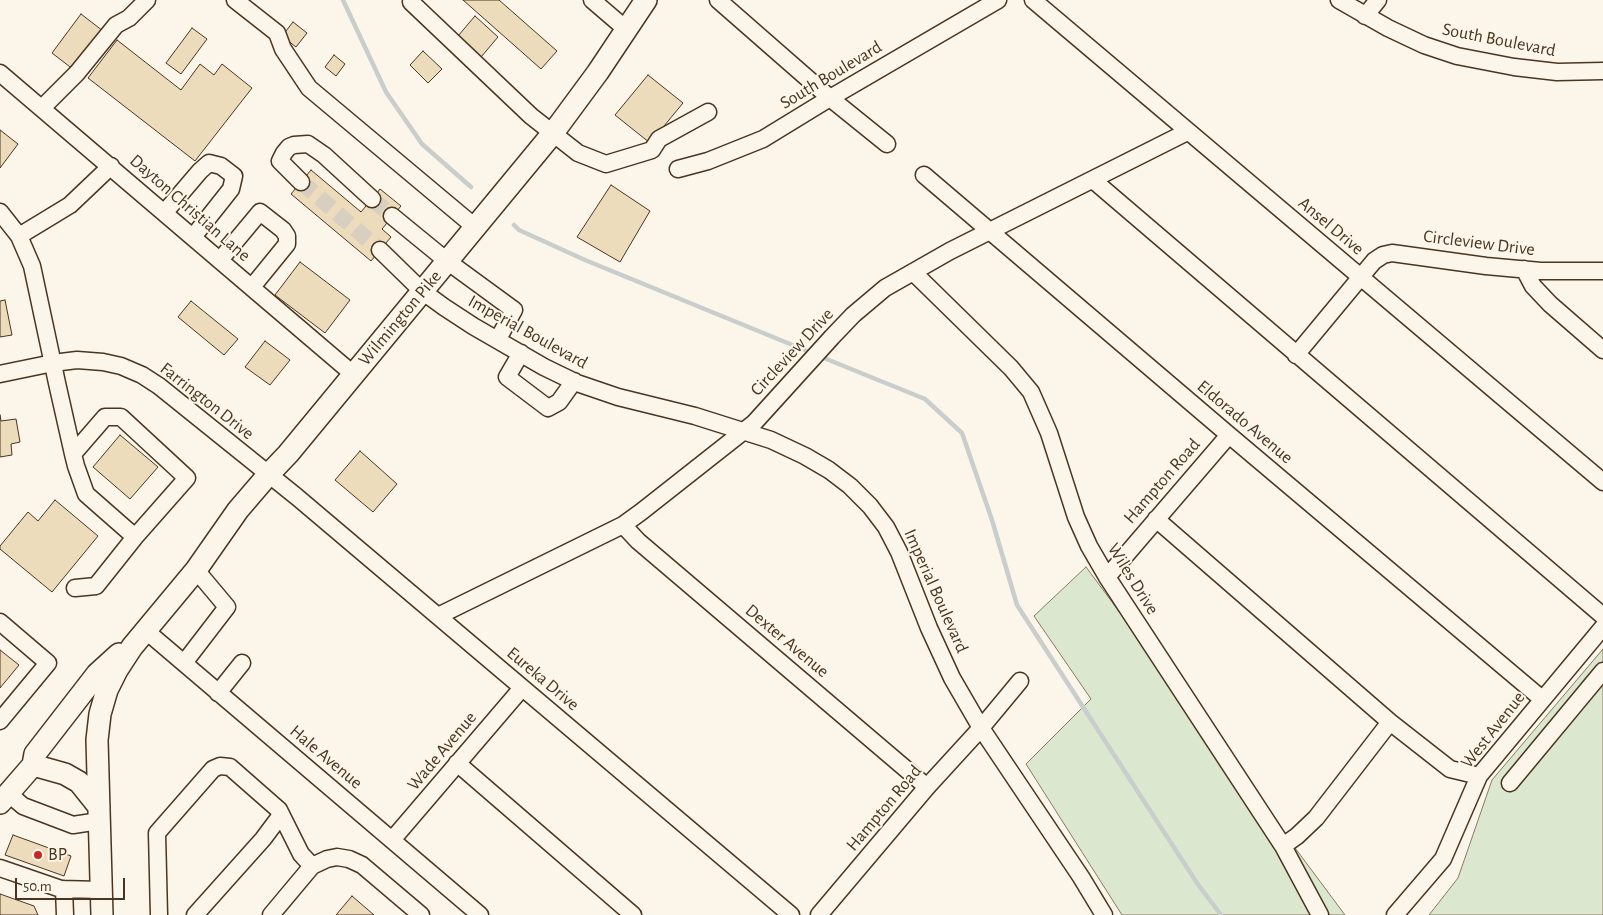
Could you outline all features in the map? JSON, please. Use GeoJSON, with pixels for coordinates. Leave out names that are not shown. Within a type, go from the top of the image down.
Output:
{"type":"FeatureCollection","features":[{"type":"Feature","properties":{"kind":"main road","name":"Wilmington Pike"},"geometry":{"type":"LineString","coordinates":[[145,630],[196,570],[238,510],[288,454],[553,133],[598,72],[646,0]]}},
{"type":"Feature","properties":{"kind":"main road"},"geometry":{"type":"LineString","coordinates":[[4,798],[33,765],[35,754],[97,674],[145,630]]}},
{"type":"Feature","properties":{"kind":"main road"},"geometry":{"type":"LineString","coordinates":[[102,915],[97,740],[100,714],[107,690],[117,670],[145,630]]}},
{"type":"Feature","properties":{"kind":"main road"},"geometry":{"type":"LineString","coordinates":[[33,765],[65,774],[79,782],[99,814]]}},
{"type":"Feature","properties":{"kind":"street"},"geometry":{"type":"LineString","coordinates":[[42,108],[77,73],[116,25],[129,18],[147,0]]}},
{"type":"Feature","properties":{"kind":"street"},"geometry":{"type":"LineString","coordinates":[[236,0],[277,33],[283,49],[309,88],[475,227]]}},
{"type":"Feature","properties":{"kind":"street"},"geometry":{"type":"LineString","coordinates":[[592,0],[627,30]]}},
{"type":"Feature","properties":{"kind":"street"},"geometry":{"type":"LineString","coordinates":[[718,0],[830,98],[887,144]]}},
{"type":"Feature","properties":{"kind":"street","name":"South Boulevard"},"geometry":{"type":"LineString","coordinates":[[678,169],[708,161],[763,139],[998,0]]}},
{"type":"Feature","properties":{"kind":"street","name":"Ansel Drive"},"geometry":{"type":"LineString","coordinates":[[1033,0],[1603,482]]}},
{"type":"Feature","properties":{"kind":"street","name":"South Boulevard"},"geometry":{"type":"LineString","coordinates":[[1339,0],[1388,28],[1424,45],[1457,56],[1514,67],[1558,72],[1603,72]]}},
{"type":"Feature","properties":{"kind":"street"},"geometry":{"type":"LineString","coordinates":[[1365,16],[1378,0]]}},
{"type":"Feature","properties":{"kind":"street"},"geometry":{"type":"LineString","coordinates":[[411,2],[531,116],[578,152],[606,164],[652,150],[659,140],[708,112]]}},
{"type":"Feature","properties":{"kind":"street","name":"Dayton Christian Lane"},"geometry":{"type":"LineString","coordinates":[[0,72],[353,374]]}},
{"type":"Feature","properties":{"kind":"street","name":"Circleview Drive"},"geometry":{"type":"LineString","coordinates":[[438,616],[623,525],[754,423],[832,337],[885,288],[950,251],[1187,132]]}},
{"type":"Feature","properties":{"kind":"street"},"geometry":{"type":"LineString","coordinates":[[301,182],[280,161],[289,148],[294,145],[308,144],[324,155],[372,199]]}},
{"type":"Feature","properties":{"kind":"street"},"geometry":{"type":"LineString","coordinates":[[165,212],[200,171],[210,163],[221,166],[234,176],[231,189],[193,237]]}},
{"type":"Feature","properties":{"kind":"street"},"geometry":{"type":"LineString","coordinates":[[19,236],[70,206],[111,166]]}},
{"type":"Feature","properties":{"kind":"street","name":"Eldorado Avenue"},"geometry":{"type":"LineString","coordinates":[[924,175],[1542,699]]}},
{"type":"Feature","properties":{"kind":"street"},"geometry":{"type":"LineString","coordinates":[[1093,180],[1603,616]]}},
{"type":"Feature","properties":{"kind":"street"},"geometry":{"type":"LineString","coordinates":[[0,212],[19,236],[32,266],[73,454],[86,494],[135,537]]}},
{"type":"Feature","properties":{"kind":"street"},"geometry":{"type":"LineString","coordinates":[[220,260],[260,212],[283,230],[287,244],[252,287]]}},
{"type":"Feature","properties":{"kind":"street"},"geometry":{"type":"LineString","coordinates":[[392,216],[447,261],[514,310],[498,339]]}},
{"type":"Feature","properties":{"kind":"street","name":"Imperial Boulevard"},"geometry":{"type":"LineString","coordinates":[[380,250],[422,291],[473,326],[544,367],[574,381],[618,397],[695,416],[771,440],[806,456],[850,486],[870,506],[886,527],[899,552],[948,670],[981,728],[1075,868],[1100,913]]}},
{"type":"Feature","properties":{"kind":"street","name":"Circleview Drive"},"geometry":{"type":"LineString","coordinates":[[1361,277],[1374,261],[1392,252],[1486,266],[1561,271],[1603,271]]}},
{"type":"Feature","properties":{"kind":"street"},"geometry":{"type":"LineString","coordinates":[[1524,269],[1538,292],[1603,350]]}},
{"type":"Feature","properties":{"kind":"street","name":"Wiles Drive"},"geometry":{"type":"LineString","coordinates":[[913,272],[1012,368],[1030,392],[1049,433],[1076,517],[1090,546],[1107,576],[1283,846],[1320,915]]}},
{"type":"Feature","properties":{"kind":"street"},"geometry":{"type":"LineString","coordinates":[[1296,355],[1361,277]]}},
{"type":"Feature","properties":{"kind":"street"},"geometry":{"type":"LineString","coordinates":[[521,353],[507,377],[548,408],[559,402],[574,381]]}},
{"type":"Feature","properties":{"kind":"street","name":"Farrington Drive"},"geometry":{"type":"LineString","coordinates":[[0,374],[76,360],[103,362],[121,366],[142,375],[159,386],[268,475]]}},
{"type":"Feature","properties":{"kind":"street"},"geometry":{"type":"LineString","coordinates":[[73,454],[105,417],[122,418],[187,478],[135,537],[96,586],[75,588]]}},
{"type":"Feature","properties":{"kind":"street","name":"Hampton Road"},"geometry":{"type":"LineString","coordinates":[[1107,576],[1229,435]]}},
{"type":"Feature","properties":{"kind":"street","name":"Eureka Drive"},"geometry":{"type":"LineString","coordinates":[[268,475],[438,616],[791,915]]}},
{"type":"Feature","properties":{"kind":"street"},"geometry":{"type":"LineString","coordinates":[[1156,519],[1390,722],[1450,769],[1479,776]]}},
{"type":"Feature","properties":{"kind":"street","name":"Dexter Avenue"},"geometry":{"type":"LineString","coordinates":[[623,525],[638,542],[927,786]]}},
{"type":"Feature","properties":{"kind":"street"},"geometry":{"type":"LineString","coordinates":[[184,663],[227,608],[196,570]]}},
{"type":"Feature","properties":{"kind":"street"},"geometry":{"type":"LineString","coordinates":[[0,622],[48,663],[0,721]]}},
{"type":"Feature","properties":{"kind":"street","name":"West Avenue"},"geometry":{"type":"LineString","coordinates":[[1395,915],[1444,859],[1479,776],[1603,627]]}},
{"type":"Feature","properties":{"kind":"street","name":"Hale Avenue"},"geometry":{"type":"LineString","coordinates":[[145,630],[480,915]]}},
{"type":"Feature","properties":{"kind":"street"},"geometry":{"type":"LineString","coordinates":[[218,693],[242,663]]}},
{"type":"Feature","properties":{"kind":"street"},"geometry":{"type":"LineString","coordinates":[[1510,783],[1603,672]]}},
{"type":"Feature","properties":{"kind":"street","name":"Hampton Road"},"geometry":{"type":"LineString","coordinates":[[819,915],[927,786],[981,728],[1020,681]]}},
{"type":"Feature","properties":{"kind":"street","name":"Wade Avenue"},"geometry":{"type":"LineString","coordinates":[[392,840],[522,688]]}},
{"type":"Feature","properties":{"kind":"street"},"geometry":{"type":"LineString","coordinates":[[1283,846],[1298,836],[1316,818],[1390,722]]}},
{"type":"Feature","properties":{"kind":"street"},"geometry":{"type":"LineString","coordinates":[[457,763],[633,915]]}},
{"type":"Feature","properties":{"kind":"street"},"geometry":{"type":"LineString","coordinates":[[159,915],[157,833],[213,769],[220,766],[230,767],[279,810],[301,854],[312,866]]}},
{"type":"Feature","properties":{"kind":"street"},"geometry":{"type":"LineString","coordinates":[[4,798],[73,825],[99,814]]}},
{"type":"Feature","properties":{"kind":"street"},"geometry":{"type":"LineString","coordinates":[[195,915],[263,839],[281,815]]}},
{"type":"Feature","properties":{"kind":"street"},"geometry":{"type":"LineString","coordinates":[[271,915],[312,866],[327,859],[337,858],[349,859],[362,865],[421,915]]}},
{"type":"Feature","properties":{"kind":"street"},"geometry":{"type":"LineString","coordinates":[[0,868],[64,889],[101,890]]}},
{"type":"Feature","properties":{"kind":"street"},"geometry":{"type":"LineString","coordinates":[[64,889],[65,915]]}},
{"type":"Feature","properties":{"kind":"green space"},"geometry":{"type":"Polygon","coordinates":[[[1086,567],[1345,915],[1122,915],[1026,764],[1091,699],[1034,616],[1086,567]]]}},
{"type":"Feature","properties":{"kind":"green space"},"geometry":{"type":"Polygon","coordinates":[[[1603,649],[1603,915],[1429,915],[1458,878],[1492,780],[1603,649]]]}},
{"type":"Feature","properties":{"kind":"building"},"geometry":{"type":"Polygon","coordinates":[[[463,0],[499,0],[557,51],[541,69],[463,0]]]}},
{"type":"Feature","properties":{"kind":"building"},"geometry":{"type":"Polygon","coordinates":[[[81,14],[103,31],[74,70],[52,53],[81,14]]]}},
{"type":"Feature","properties":{"kind":"building"},"geometry":{"type":"Polygon","coordinates":[[[475,16],[498,37],[481,57],[458,36],[475,16]]]}},
{"type":"Feature","properties":{"kind":"building"},"geometry":{"type":"Polygon","coordinates":[[[293,22],[307,33],[296,47],[282,36],[293,22]]]}},
{"type":"Feature","properties":{"kind":"building"},"geometry":{"type":"Polygon","coordinates":[[[192,28],[207,39],[181,74],[166,63],[192,28]]]}},
{"type":"Feature","properties":{"kind":"building"},"geometry":{"type":"Polygon","coordinates":[[[117,40],[181,90],[200,64],[214,75],[222,64],[252,88],[195,161],[88,78],[117,40]]]}},
{"type":"Feature","properties":{"kind":"building"},"geometry":{"type":"Polygon","coordinates":[[[423,51],[442,69],[428,83],[410,65],[423,51]]]}},
{"type":"Feature","properties":{"kind":"building"},"geometry":{"type":"Polygon","coordinates":[[[334,55],[345,64],[336,76],[325,67],[334,55]]]}},
{"type":"Feature","properties":{"kind":"building"},"geometry":{"type":"Polygon","coordinates":[[[648,75],[683,103],[650,143],[615,115],[648,75]]]}},
{"type":"Feature","properties":{"kind":"building"},"geometry":{"type":"Polygon","coordinates":[[[0,130],[18,144],[0,168],[0,130]]]}},
{"type":"Feature","properties":{"kind":"building"},"geometry":{"type":"Polygon","coordinates":[[[311,170],[361,212],[380,189],[401,206],[382,229],[391,237],[371,261],[291,194],[311,170]]]}},
{"type":"Feature","properties":{"kind":"building"},"geometry":{"type":"Polygon","coordinates":[[[611,185],[650,211],[620,262],[577,237],[611,185]]]}},
{"type":"Feature","properties":{"kind":"building"},"geometry":{"type":"Polygon","coordinates":[[[300,262],[350,300],[325,333],[275,295],[300,262]]]}},
{"type":"Feature","properties":{"kind":"building"},"geometry":{"type":"Polygon","coordinates":[[[5,300],[12,335],[0,337],[0,301],[5,300]]]}},
{"type":"Feature","properties":{"kind":"building"},"geometry":{"type":"Polygon","coordinates":[[[191,301],[238,339],[224,355],[178,317],[191,301]]]}},
{"type":"Feature","properties":{"kind":"building"},"geometry":{"type":"Polygon","coordinates":[[[265,341],[290,360],[270,385],[245,367],[265,341]]]}},
{"type":"Feature","properties":{"kind":"building"},"geometry":{"type":"Polygon","coordinates":[[[0,415],[1,421],[16,419],[20,442],[11,444],[12,455],[0,457],[0,415]]]}},
{"type":"Feature","properties":{"kind":"building"},"geometry":{"type":"Polygon","coordinates":[[[120,435],[158,467],[130,499],[93,467],[120,435]]]}},
{"type":"Feature","properties":{"kind":"building"},"geometry":{"type":"Polygon","coordinates":[[[360,451],[397,484],[373,512],[335,480],[360,451]]]}},
{"type":"Feature","properties":{"kind":"building"},"geometry":{"type":"Polygon","coordinates":[[[55,500],[98,536],[52,592],[0,549],[0,546],[28,512],[38,521],[55,500]]]}},
{"type":"Feature","properties":{"kind":"building"},"geometry":{"type":"Polygon","coordinates":[[[0,650],[19,665],[0,688],[0,650]]]}},
{"type":"Feature","properties":{"kind":"building","name":"BP"},"geometry":{"type":"Polygon","coordinates":[[[13,835],[71,856],[64,876],[5,855],[13,835]]]}},
{"type":"Feature","properties":{"kind":"building"},"geometry":{"type":"Polygon","coordinates":[[[0,894],[34,906],[38,915],[0,915],[0,894]]]}},
{"type":"Feature","properties":{"kind":"building"},"geometry":{"type":"Polygon","coordinates":[[[352,896],[374,915],[336,915],[352,896]]]}},
{"type":"Feature","properties":{"kind":"waterway"},"geometry":{"type":"LineString","coordinates":[[343,0],[386,92],[422,144],[471,187]]}},
{"type":"Feature","properties":{"kind":"waterway"},"geometry":{"type":"LineString","coordinates":[[514,225],[519,230],[585,260],[812,353]]}},
{"type":"Feature","properties":{"kind":"waterway"},"geometry":{"type":"LineString","coordinates":[[819,356],[925,399],[962,433],[992,520],[1017,605],[1197,883],[1221,915]]}},
{"type":"Feature","properties":{"kind":"tunnel"},"geometry":{"type":"LineString","coordinates":[[301,182],[380,250]]}},
{"type":"Feature","properties":{"kind":"tunnel"},"geometry":{"type":"LineString","coordinates":[[372,199],[392,216]]}},
{"type":"Feature","properties":{"kind":"place","name":"BP"},"geometry":{"type":"Point","coordinates":[38,855]}}]}
